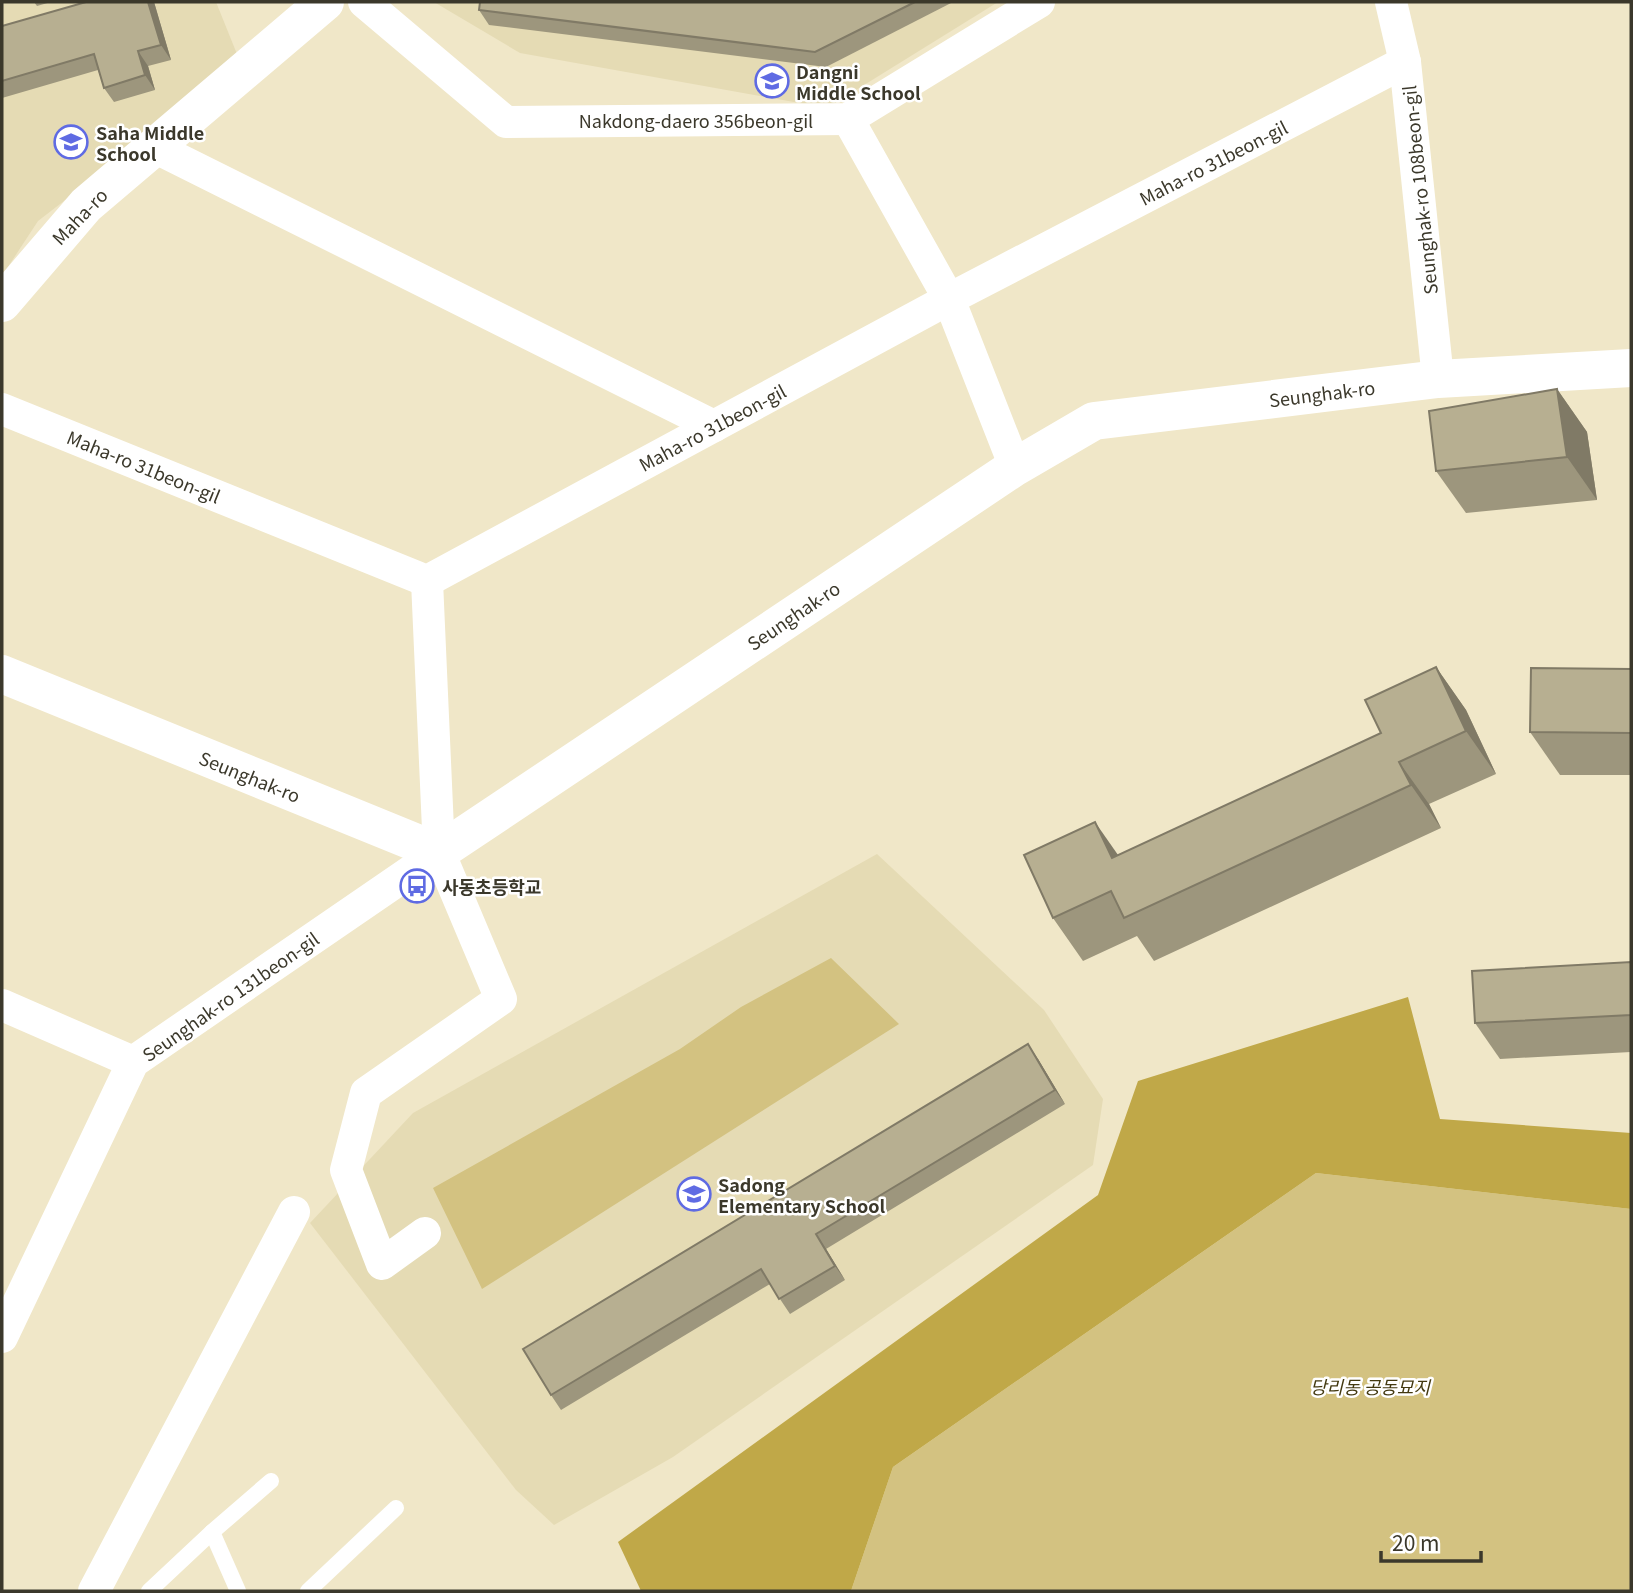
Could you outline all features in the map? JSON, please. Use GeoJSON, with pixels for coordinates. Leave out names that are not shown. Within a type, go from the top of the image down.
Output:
{"type":"FeatureCollection","features":[{"type":"Feature","properties":{"kind":"street","name":"Maha-ro"},"geometry":{"type":"LineString","coordinates":[[2,303],[86,205],[325,2]]}},
{"type":"Feature","properties":{"kind":"street","name":"Nakdong-daero 356beon-gil"},"geometry":{"type":"LineString","coordinates":[[364,2],[506,122],[848,119]]}},
{"type":"Feature","properties":{"kind":"street"},"geometry":{"type":"LineString","coordinates":[[1015,467],[949,299],[848,119],[1039,2]]}},
{"type":"Feature","properties":{"kind":"street","name":"Seunghak-ro 108beon-gil"},"geometry":{"type":"LineString","coordinates":[[1391,2],[1405,62],[1438,379]]}},
{"type":"Feature","properties":{"kind":"street","name":"Maha-ro 31beon-gil"},"geometry":{"type":"LineString","coordinates":[[2,409],[427,581],[949,299],[1405,62]]}},
{"type":"Feature","properties":{"kind":"street"},"geometry":{"type":"LineString","coordinates":[[154,147],[714,426]]}},
{"type":"Feature","properties":{"kind":"street","name":"Seunghak-ro"},"geometry":{"type":"LineString","coordinates":[[2,674],[439,852],[1015,467],[1094,421],[1438,379],[1631,368]]}},
{"type":"Feature","properties":{"kind":"street"},"geometry":{"type":"LineString","coordinates":[[425,1233],[382,1265],[346,1170],[366,1093],[501,999],[439,852],[427,581]]}},
{"type":"Feature","properties":{"kind":"street","name":"Seunghak-ro 131beon-gil"},"geometry":{"type":"LineString","coordinates":[[2,1337],[134,1062],[439,852]]}},
{"type":"Feature","properties":{"kind":"street"},"geometry":{"type":"LineString","coordinates":[[2,1005],[134,1062]]}},
{"type":"Feature","properties":{"kind":"street"},"geometry":{"type":"LineString","coordinates":[[94,1591],[294,1212]]}},
{"type":"Feature","properties":{"kind":"lane"},"geometry":{"type":"LineString","coordinates":[[149,1591],[271,1481]]}},
{"type":"Feature","properties":{"kind":"lane"},"geometry":{"type":"LineString","coordinates":[[308,1591],[396,1508]]}},
{"type":"Feature","properties":{"kind":"lane"},"geometry":{"type":"LineString","coordinates":[[212,1532],[238,1591]]}},
{"type":"Feature","properties":{"kind":"shaded area","name":"Saha Middle School"},"geometry":{"type":"Polygon","coordinates":[[[2,2],[216,2],[241,64],[38,221],[2,276],[2,2]]]}},
{"type":"Feature","properties":{"kind":"shaded area","name":"Dangni Middle School"},"geometry":{"type":"Polygon","coordinates":[[[434,2],[998,2],[827,108],[520,53],[434,2]]]}},
{"type":"Feature","properties":{"kind":"shaded area","name":"Sadong Elementary School"},"geometry":{"type":"Polygon","coordinates":[[[877,854],[1044,1010],[1103,1099],[1093,1165],[673,1457],[554,1525],[516,1490],[310,1223],[413,1113],[877,854]]]}},
{"type":"Feature","properties":{"kind":"shaded area"},"geometry":{"type":"Polygon","coordinates":[[[1408,997],[1440,1119],[1631,1133],[1631,1209],[1316,1173],[893,1467],[851,1591],[641,1591],[618,1542],[1098,1195],[1138,1081],[1408,997]]]}},
{"type":"Feature","properties":{"kind":"green space"},"geometry":{"type":"Polygon","coordinates":[[[831,958],[899,1024],[482,1289],[433,1188],[680,1049],[741,1007],[831,958]]]}},
{"type":"Feature","properties":{"kind":"green space","name":"당리동 공동묘지"},"geometry":{"type":"Polygon","coordinates":[[[1316,1173],[1631,1209],[1631,1591],[851,1591],[893,1467],[1316,1173]]]}},
{"type":"Feature","properties":{"kind":"building"},"geometry":{"type":"Polygon","coordinates":[[[86,2],[148,2],[161,45],[138,51],[145,75],[104,88],[94,54],[2,81],[2,26],[86,2]]]}},
{"type":"Feature","properties":{"kind":"building"},"geometry":{"type":"Polygon","coordinates":[[[480,2],[915,2],[815,52],[479,10],[480,2]]]}},
{"type":"Feature","properties":{"kind":"building"},"geometry":{"type":"Polygon","coordinates":[[[1557,389],[1567,457],[1436,471],[1429,411],[1557,389]]]}},
{"type":"Feature","properties":{"kind":"building"},"geometry":{"type":"Polygon","coordinates":[[[1436,667],[1466,731],[1399,762],[1411,785],[1124,918],[1111,891],[1053,918],[1024,855],[1095,822],[1112,858],[1381,733],[1365,700],[1436,667]]]}},
{"type":"Feature","properties":{"kind":"building"},"geometry":{"type":"Polygon","coordinates":[[[1531,668],[1631,669],[1631,733],[1530,732],[1531,668]]]}},
{"type":"Feature","properties":{"kind":"building"},"geometry":{"type":"Polygon","coordinates":[[[1631,962],[1631,1015],[1475,1023],[1472,971],[1631,962]]]}},
{"type":"Feature","properties":{"kind":"building"},"geometry":{"type":"Polygon","coordinates":[[[1028,1044],[1055,1090],[816,1234],[835,1266],[779,1299],[761,1269],[551,1395],[523,1349],[1028,1044]]]}},
{"type":"Feature","properties":{"kind":"place","name":"Dangni Middle School"},"geometry":{"type":"Point","coordinates":[772,81]}},
{"type":"Feature","properties":{"kind":"place","name":"Saha Middle School"},"geometry":{"type":"Point","coordinates":[71,142]}},
{"type":"Feature","properties":{"kind":"place","name":"사동초등학교"},"geometry":{"type":"Point","coordinates":[417,886]}},
{"type":"Feature","properties":{"kind":"place","name":"Sadong Elementary School"},"geometry":{"type":"Point","coordinates":[694,1194]}}]}
